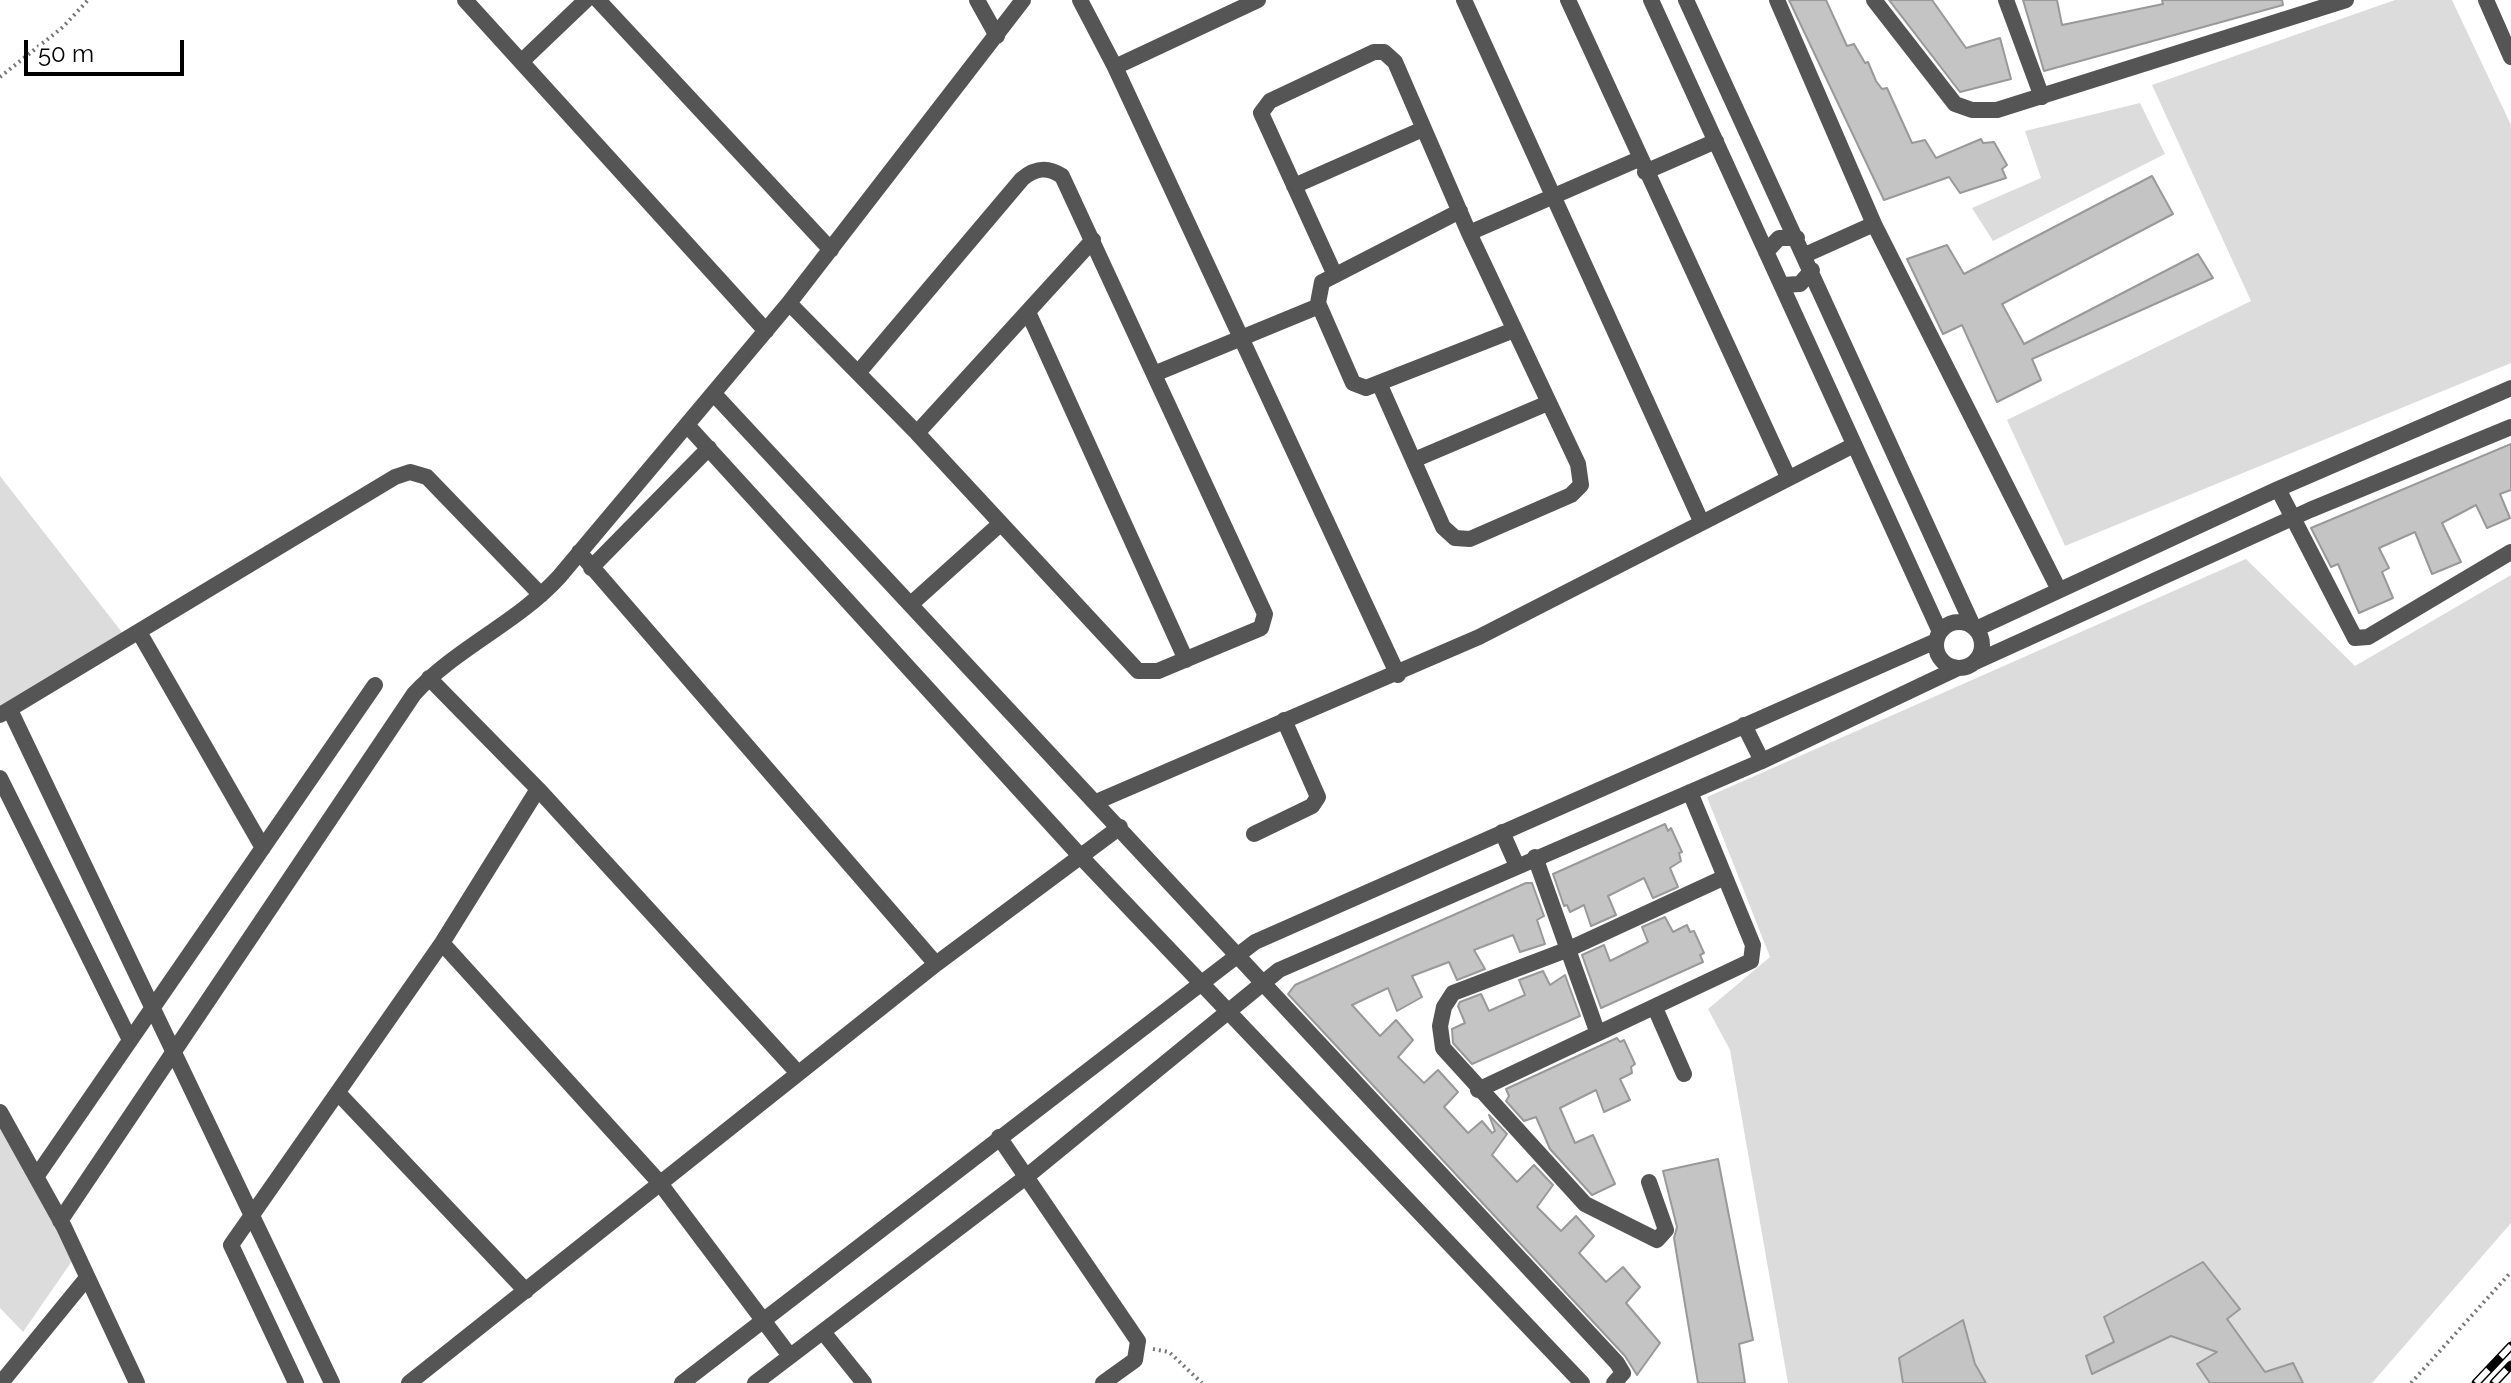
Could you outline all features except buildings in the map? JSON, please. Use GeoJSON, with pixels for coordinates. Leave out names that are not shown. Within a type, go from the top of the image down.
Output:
{"type":"FeatureCollection","features":[{"type":"Feature","properties":{"kind":"street"},"geometry":{"type":"LineString","coordinates":[[465,0],[766,331]]}},
{"type":"Feature","properties":{"kind":"street"},"geometry":{"type":"LineString","coordinates":[[521,62],[586,0]]}},
{"type":"Feature","properties":{"kind":"street"},"geometry":{"type":"LineString","coordinates":[[598,0],[831,250]]}},
{"type":"Feature","properties":{"kind":"street"},"geometry":{"type":"LineString","coordinates":[[977,0],[997,36]]}},
{"type":"Feature","properties":{"kind":"street"},"geometry":{"type":"LineString","coordinates":[[60,1221],[176,1054],[367,762],[429,678],[541,595],[579,552],[789,303],[1023,0]]}},
{"type":"Feature","properties":{"kind":"street"},"geometry":{"type":"LineString","coordinates":[[1080,0],[1115,67],[1398,675]]}},
{"type":"Feature","properties":{"kind":"street"},"geometry":{"type":"LineString","coordinates":[[1115,67],[1258,0]]}},
{"type":"Feature","properties":{"kind":"street"},"geometry":{"type":"LineString","coordinates":[[1464,0],[1701,521]]}},
{"type":"Feature","properties":{"kind":"street"},"geometry":{"type":"LineString","coordinates":[[1568,0],[1788,477]]}},
{"type":"Feature","properties":{"kind":"street"},"geometry":{"type":"LineString","coordinates":[[1651,0],[1854,445],[1938,637],[1944,662],[1965,666]]}},
{"type":"Feature","properties":{"kind":"street"},"geometry":{"type":"LineString","coordinates":[[1686,0],[1982,643],[1965,666]]}},
{"type":"Feature","properties":{"kind":"street"},"geometry":{"type":"LineString","coordinates":[[1777,0],[1874,224],[2059,590]]}},
{"type":"Feature","properties":{"kind":"street"},"geometry":{"type":"LineString","coordinates":[[1874,0],[1955,104],[1972,110],[1997,110],[2042,97],[2346,0]]}},
{"type":"Feature","properties":{"kind":"street"},"geometry":{"type":"LineString","coordinates":[[2006,0],[2042,97]]}},
{"type":"Feature","properties":{"kind":"street"},"geometry":{"type":"LineString","coordinates":[[2486,0],[2511,57]]}},
{"type":"Feature","properties":{"kind":"street"},"geometry":{"type":"LineString","coordinates":[[1334,273],[1262,119],[1262,108],[1270,101],[1374,52],[1384,52],[1393,58],[1582,479],[1571,495],[1470,539],[1455,538],[1443,527],[1379,383]]}},
{"type":"Feature","properties":{"kind":"street"},"geometry":{"type":"LineString","coordinates":[[1294,186],[1423,129]]}},
{"type":"Feature","properties":{"kind":"street"},"geometry":{"type":"LineString","coordinates":[[1469,233],[1553,197],[1716,141]]}},
{"type":"Feature","properties":{"kind":"street"},"geometry":{"type":"LineString","coordinates":[[789,303],[917,433],[1132,667],[1152,673],[1257,631],[1265,614],[1062,176],[1045,169],[1029,173],[858,373]]}},
{"type":"Feature","properties":{"kind":"street"},"geometry":{"type":"LineString","coordinates":[[1460,211],[1334,273],[1318,288],[1319,306],[1353,383],[1366,388],[1514,330]]}},
{"type":"Feature","properties":{"kind":"street"},"geometry":{"type":"LineString","coordinates":[[1782,285],[1800,284],[1809,263],[1874,224]]}},
{"type":"Feature","properties":{"kind":"street"},"geometry":{"type":"LineString","coordinates":[[1766,252],[1779,238],[1797,238]]}},
{"type":"Feature","properties":{"kind":"street"},"geometry":{"type":"LineString","coordinates":[[917,433],[1093,240]]}},
{"type":"Feature","properties":{"kind":"street"},"geometry":{"type":"LineString","coordinates":[[1154,374],[1319,306]]}},
{"type":"Feature","properties":{"kind":"street"},"geometry":{"type":"LineString","coordinates":[[1028,312],[1186,660]]}},
{"type":"Feature","properties":{"kind":"street"},"geometry":{"type":"LineString","coordinates":[[682,1383],[1235,955],[1266,936],[1744,725],[1938,637],[1959,622],[1974,628],[2278,489],[2511,388]]}},
{"type":"Feature","properties":{"kind":"street"},"geometry":{"type":"LineString","coordinates":[[714,394],[1617,1363],[1623,1373],[1614,1383]]}},
{"type":"Feature","properties":{"kind":"street"},"geometry":{"type":"LineString","coordinates":[[1414,460],[1548,403]]}},
{"type":"Feature","properties":{"kind":"street"},"geometry":{"type":"LineString","coordinates":[[687,425],[1082,858],[1582,1383]]}},
{"type":"Feature","properties":{"kind":"street"},"geometry":{"type":"LineString","coordinates":[[755,1383],[1026,1177],[1288,965],[1762,761],[2291,519],[2511,427]]}},
{"type":"Feature","properties":{"kind":"street"},"geometry":{"type":"LineString","coordinates":[[1096,802],[1284,720],[1398,675],[1491,631],[1854,445]]}},
{"type":"Feature","properties":{"kind":"street"},"geometry":{"type":"LineString","coordinates":[[591,568],[709,448]]}},
{"type":"Feature","properties":{"kind":"street"},"geometry":{"type":"LineString","coordinates":[[332,1383],[176,1054],[5,712],[395,477],[410,472],[427,477],[541,595]]}},
{"type":"Feature","properties":{"kind":"street"},"geometry":{"type":"LineString","coordinates":[[2278,489],[2355,638],[2368,637],[2511,552]]}},
{"type":"Feature","properties":{"kind":"street"},"geometry":{"type":"LineString","coordinates":[[911,604],[1000,524]]}},
{"type":"Feature","properties":{"kind":"street"},"geometry":{"type":"LineString","coordinates":[[579,552],[936,964]]}},
{"type":"Feature","properties":{"kind":"street"},"geometry":{"type":"LineString","coordinates":[[139,632],[263,848]]}},
{"type":"Feature","properties":{"kind":"street"},"geometry":{"type":"LineString","coordinates":[[429,678],[538,789],[798,1073]]}},
{"type":"Feature","properties":{"kind":"street"},"geometry":{"type":"LineString","coordinates":[[36,1177],[375,685]]}},
{"type":"Feature","properties":{"kind":"street"},"geometry":{"type":"LineString","coordinates":[[1254,834],[1312,806],[1318,797],[1284,720]]}},
{"type":"Feature","properties":{"kind":"street"},"geometry":{"type":"LineString","coordinates":[[1744,725],[1762,761]]}},
{"type":"Feature","properties":{"kind":"street"},"geometry":{"type":"LineString","coordinates":[[0,778],[130,1040]]}},
{"type":"Feature","properties":{"kind":"street"},"geometry":{"type":"LineString","coordinates":[[296,1383],[231,1245],[442,943],[538,789]]}},
{"type":"Feature","properties":{"kind":"street"},"geometry":{"type":"LineString","coordinates":[[1478,1090],[1597,1031],[1655,1008],[1751,961],[1753,945],[1690,792]]}},
{"type":"Feature","properties":{"kind":"street"},"geometry":{"type":"LineString","coordinates":[[409,1383],[936,964],[1120,827]]}},
{"type":"Feature","properties":{"kind":"street"},"geometry":{"type":"LineString","coordinates":[[1502,832],[1517,866]]}},
{"type":"Feature","properties":{"kind":"street"},"geometry":{"type":"LineString","coordinates":[[1535,857],[1597,1031]]}},
{"type":"Feature","properties":{"kind":"street"},"geometry":{"type":"LineString","coordinates":[[1649,1182],[1666,1230],[1657,1240],[1585,1204],[1478,1090],[1443,1048],[1440,1026],[1444,1007],[1453,993],[1569,949],[1725,877]]}},
{"type":"Feature","properties":{"kind":"street"},"geometry":{"type":"LineString","coordinates":[[442,943],[659,1182],[790,1356]]}},
{"type":"Feature","properties":{"kind":"street"},"geometry":{"type":"LineString","coordinates":[[1655,1008],[1684,1074]]}},
{"type":"Feature","properties":{"kind":"street"},"geometry":{"type":"LineString","coordinates":[[339,1094],[526,1291]]}},
{"type":"Feature","properties":{"kind":"street"},"geometry":{"type":"LineString","coordinates":[[0,1112],[60,1221],[137,1383]]}},
{"type":"Feature","properties":{"kind":"street"},"geometry":{"type":"LineString","coordinates":[[999,1137],[1136,1336],[1139,1347],[1135,1360],[1103,1383]]}},
{"type":"Feature","properties":{"kind":"street"},"geometry":{"type":"LineString","coordinates":[[1,1383],[86,1279]]}},
{"type":"Feature","properties":{"kind":"street"},"geometry":{"type":"LineString","coordinates":[[823,1332],[864,1383]]}},
{"type":"Feature","properties":{"kind":"path"},"geometry":{"type":"LineString","coordinates":[[0,77],[63,27],[88,0]]}},
{"type":"Feature","properties":{"kind":"path"},"geometry":{"type":"LineString","coordinates":[[2411,1383],[2511,1272]]}},
{"type":"Feature","properties":{"kind":"path"},"geometry":{"type":"LineString","coordinates":[[1139,1347],[1169,1352],[1202,1383]]}},
{"type":"Feature","properties":{"kind":"shaded area"},"geometry":{"type":"Polygon","coordinates":[[[2395,0],[2452,0],[2511,125],[2511,363],[2065,546],[2007,420],[2251,301],[2152,85],[2395,0]]]}},
{"type":"Feature","properties":{"kind":"shaded area"},"geometry":{"type":"Polygon","coordinates":[[[2140,103],[2165,154],[1993,241],[1972,208],[2041,178],[2025,131],[2140,103]]]}},
{"type":"Feature","properties":{"kind":"shaded area"},"geometry":{"type":"Polygon","coordinates":[[[0,476],[128,640],[0,707],[0,476]]]}},
{"type":"Feature","properties":{"kind":"shaded area"},"geometry":{"type":"Polygon","coordinates":[[[2246,559],[2355,666],[2511,575],[2511,1223],[2372,1383],[1788,1383],[1730,1050],[1708,1009],[1770,957],[1707,797],[2246,559]]]}},
{"type":"Feature","properties":{"kind":"shaded area"},"geometry":{"type":"Polygon","coordinates":[[[0,1120],[81,1248],[23,1332],[0,1308],[0,1120]]]}},
{"type":"Feature","properties":{"kind":"railway"},"geometry":{"type":"LineString","coordinates":[[2476,1383],[2511,1346]]}},
{"type":"Feature","properties":{"kind":"railway"},"geometry":{"type":"LineString","coordinates":[[2494,1383],[2511,1365]]}}]}
